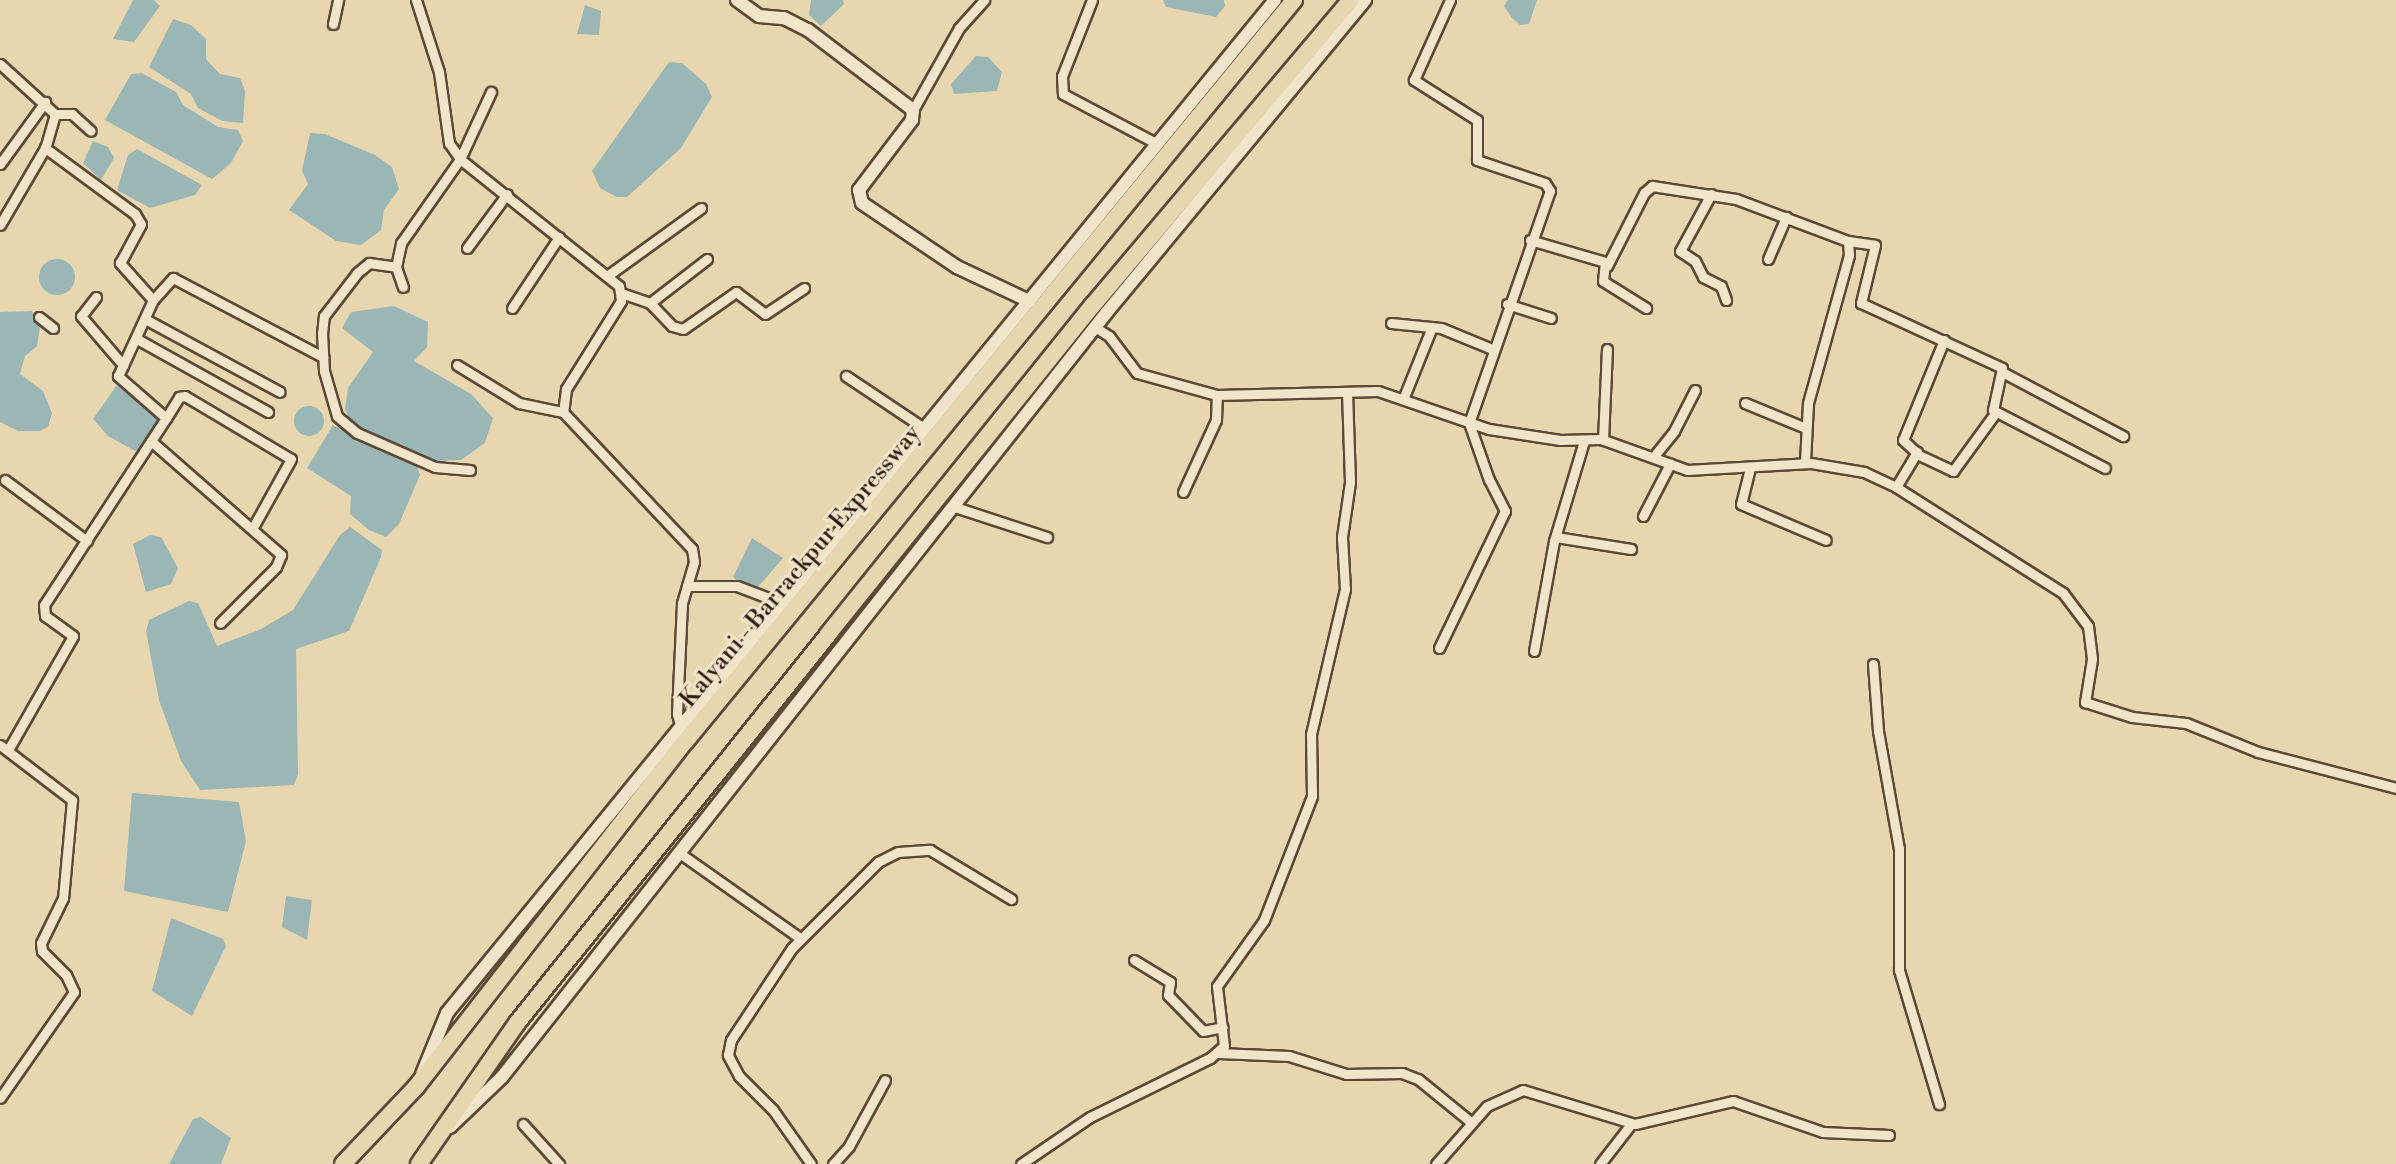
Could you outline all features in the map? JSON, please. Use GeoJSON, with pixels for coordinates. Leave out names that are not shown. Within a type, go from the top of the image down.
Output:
{"type":"FeatureCollection","features":[{"type":"Feature","properties":{"kind":"highway","name":"Kalyani - Barrackpur Expressway"},"geometry":{"type":"LineString","coordinates":[[343,1164],[416,1087],[685,742],[1294,0]]}},
{"type":"Feature","properties":{"kind":"highway"},"geometry":{"type":"LineString","coordinates":[[419,1164],[517,1023],[820,643],[1093,305],[1351,0]]}},
{"type":"Feature","properties":{"kind":"street"},"geometry":{"type":"LineString","coordinates":[[333,24],[338,0]]}},
{"type":"Feature","properties":{"kind":"street"},"geometry":{"type":"LineString","coordinates":[[416,0],[439,72],[449,143],[460,159],[607,276],[621,293],[650,303],[672,326],[683,329],[736,292],[763,314],[804,288]]}},
{"type":"Feature","properties":{"kind":"street"},"geometry":{"type":"LineString","coordinates":[[737,0],[759,16],[784,18],[808,30],[913,110]]}},
{"type":"Feature","properties":{"kind":"street"},"geometry":{"type":"LineString","coordinates":[[984,0],[959,28],[913,110],[912,120],[859,190],[859,200],[957,267],[1029,302]]}},
{"type":"Feature","properties":{"kind":"street"},"geometry":{"type":"LineString","coordinates":[[1091,0],[1062,76],[1063,94],[1158,144]]}},
{"type":"Feature","properties":{"kind":"street"},"geometry":{"type":"LineString","coordinates":[[416,1087],[447,1013],[681,728],[779,603],[1275,0]]}},
{"type":"Feature","properties":{"kind":"street"},"geometry":{"type":"LineString","coordinates":[[441,1136],[502,1077],[952,506],[1366,0]]}},
{"type":"Feature","properties":{"kind":"street"},"geometry":{"type":"LineString","coordinates":[[1439,648],[1506,508],[1489,480],[1469,423],[1507,304],[1549,191],[1548,184],[1477,160],[1477,120],[1414,80],[1450,0]]}},
{"type":"Feature","properties":{"kind":"street"},"geometry":{"type":"LineString","coordinates":[[0,64],[45,102],[55,114]]}},
{"type":"Feature","properties":{"kind":"street"},"geometry":{"type":"LineString","coordinates":[[403,286],[396,267],[401,243],[460,159],[491,92]]}},
{"type":"Feature","properties":{"kind":"street"},"geometry":{"type":"LineString","coordinates":[[0,164],[45,102]]}},
{"type":"Feature","properties":{"kind":"street"},"geometry":{"type":"LineString","coordinates":[[55,114],[72,114],[91,131]]}},
{"type":"Feature","properties":{"kind":"street"},"geometry":{"type":"LineString","coordinates":[[0,225],[45,148],[55,114]]}},
{"type":"Feature","properties":{"kind":"street"},"geometry":{"type":"LineString","coordinates":[[45,148],[135,214],[141,224],[120,263],[153,300]]}},
{"type":"Feature","properties":{"kind":"street"},"geometry":{"type":"LineString","coordinates":[[1646,308],[1603,281],[1606,266],[1647,188],[1711,194],[1786,217],[1848,242],[1865,241],[1876,248],[1861,303],[1944,340],[2123,436]]}},
{"type":"Feature","properties":{"kind":"street"},"geometry":{"type":"LineString","coordinates":[[467,248],[507,194]]}},
{"type":"Feature","properties":{"kind":"street"},"geometry":{"type":"LineString","coordinates":[[1711,194],[1680,251],[1695,261],[1703,277],[1721,285],[1727,300]]}},
{"type":"Feature","properties":{"kind":"street"},"geometry":{"type":"LineString","coordinates":[[607,276],[701,208]]}},
{"type":"Feature","properties":{"kind":"street"},"geometry":{"type":"LineString","coordinates":[[1768,259],[1786,217]]}},
{"type":"Feature","properties":{"kind":"street"},"geometry":{"type":"LineString","coordinates":[[512,308],[559,237]]}},
{"type":"Feature","properties":{"kind":"street"},"geometry":{"type":"LineString","coordinates":[[1530,240],[1606,266]]}},
{"type":"Feature","properties":{"kind":"street"},"geometry":{"type":"LineString","coordinates":[[1804,463],[1810,391],[1849,255],[1848,242]]}},
{"type":"Feature","properties":{"kind":"street"},"geometry":{"type":"LineString","coordinates":[[650,303],[707,259]]}},
{"type":"Feature","properties":{"kind":"street"},"geometry":{"type":"LineString","coordinates":[[396,267],[369,263],[324,316],[323,357],[337,416],[357,433],[435,467],[470,470]]}},
{"type":"Feature","properties":{"kind":"street"},"geometry":{"type":"LineString","coordinates":[[166,418],[118,376],[153,300],[173,278],[323,357]]}},
{"type":"Feature","properties":{"kind":"street"},"geometry":{"type":"LineString","coordinates":[[563,412],[566,389],[621,301],[621,293]]}},
{"type":"Feature","properties":{"kind":"street"},"geometry":{"type":"LineString","coordinates":[[96,297],[81,316],[123,365]]}},
{"type":"Feature","properties":{"kind":"street"},"geometry":{"type":"LineString","coordinates":[[1507,304],[1551,318]]}},
{"type":"Feature","properties":{"kind":"street"},"geometry":{"type":"LineString","coordinates":[[39,317],[53,328]]}},
{"type":"Feature","properties":{"kind":"street"},"geometry":{"type":"LineString","coordinates":[[145,319],[280,392]]}},
{"type":"Feature","properties":{"kind":"street"},"geometry":{"type":"LineString","coordinates":[[1391,323],[1432,327],[1492,349]]}},
{"type":"Feature","properties":{"kind":"street"},"geometry":{"type":"LineString","coordinates":[[1096,327],[1109,336],[1137,373],[1217,395],[1378,391],[1404,397],[1469,423],[1520,435],[1584,441],[1604,440],[1698,472],[1804,463],[1850,470],[1896,487],[2063,593],[2088,626],[2092,659],[2085,702],[2133,717],[2186,723],[2258,752],[2396,788]]}},
{"type":"Feature","properties":{"kind":"street"},"geometry":{"type":"LineString","coordinates":[[1404,397],[1432,327]]}},
{"type":"Feature","properties":{"kind":"street"},"geometry":{"type":"LineString","coordinates":[[137,339],[268,412]]}},
{"type":"Feature","properties":{"kind":"street"},"geometry":{"type":"LineString","coordinates":[[1944,340],[1902,435],[1917,452],[1953,471],[1996,412]]}},
{"type":"Feature","properties":{"kind":"street"},"geometry":{"type":"LineString","coordinates":[[1604,440],[1606,349]]}},
{"type":"Feature","properties":{"kind":"street"},"geometry":{"type":"LineString","coordinates":[[457,365],[519,403],[563,412],[692,549],[694,562],[682,603],[677,713],[681,728]]}},
{"type":"Feature","properties":{"kind":"street"},"geometry":{"type":"LineString","coordinates":[[2004,373],[1991,405],[1996,412],[2105,468]]}},
{"type":"Feature","properties":{"kind":"street"},"geometry":{"type":"LineString","coordinates":[[846,376],[924,428]]}},
{"type":"Feature","properties":{"kind":"street"},"geometry":{"type":"LineString","coordinates":[[1654,456],[1674,431],[1695,390]]}},
{"type":"Feature","properties":{"kind":"street"},"geometry":{"type":"LineString","coordinates":[[1219,1053],[1226,1039],[1217,986],[1264,920],[1312,796],[1311,734],[1345,589],[1342,537],[1350,482],[1347,392]]}},
{"type":"Feature","properties":{"kind":"street"},"geometry":{"type":"LineString","coordinates":[[1183,492],[1216,420],[1217,395]]}},
{"type":"Feature","properties":{"kind":"street"},"geometry":{"type":"LineString","coordinates":[[0,1098],[74,992],[66,975],[42,951],[41,943],[63,898],[74,807],[72,800],[4,747],[73,636],[45,616],[44,605],[179,397],[185,396],[291,458],[252,529]]}},
{"type":"Feature","properties":{"kind":"street"},"geometry":{"type":"LineString","coordinates":[[1745,403],[1806,428]]}},
{"type":"Feature","properties":{"kind":"street"},"geometry":{"type":"LineString","coordinates":[[151,441],[279,552],[280,561],[219,623]]}},
{"type":"Feature","properties":{"kind":"street"},"geometry":{"type":"LineString","coordinates":[[1534,651],[1556,537],[1584,441]]}},
{"type":"Feature","properties":{"kind":"street"},"geometry":{"type":"LineString","coordinates":[[1896,487],[1917,452]]}},
{"type":"Feature","properties":{"kind":"street"},"geometry":{"type":"LineString","coordinates":[[1643,516],[1670,464]]}},
{"type":"Feature","properties":{"kind":"street"},"geometry":{"type":"LineString","coordinates":[[1750,468],[1741,504],[1826,540]]}},
{"type":"Feature","properties":{"kind":"street"},"geometry":{"type":"LineString","coordinates":[[5,480],[87,541]]}},
{"type":"Feature","properties":{"kind":"street"},"geometry":{"type":"LineString","coordinates":[[952,506],[1047,537]]}},
{"type":"Feature","properties":{"kind":"street"},"geometry":{"type":"LineString","coordinates":[[1556,537],[1631,548]]}},
{"type":"Feature","properties":{"kind":"street"},"geometry":{"type":"LineString","coordinates":[[687,586],[737,586],[779,603]]}},
{"type":"Feature","properties":{"kind":"street"},"geometry":{"type":"LineString","coordinates":[[1873,664],[1878,731],[1899,849],[1899,970],[1939,1104]]}},
{"type":"Feature","properties":{"kind":"street"},"geometry":{"type":"LineString","coordinates":[[811,1164],[773,1110],[739,1076],[728,1055],[731,1040],[800,938],[878,862],[908,850],[919,848],[941,855],[1011,899]]}},
{"type":"Feature","properties":{"kind":"street"},"geometry":{"type":"LineString","coordinates":[[678,852],[800,938]]}},
{"type":"Feature","properties":{"kind":"street"},"geometry":{"type":"LineString","coordinates":[[1134,960],[1170,982],[1168,995],[1203,1031],[1223,1027]]}},
{"type":"Feature","properties":{"kind":"street"},"geometry":{"type":"LineString","coordinates":[[1020,1164],[1090,1117],[1219,1053],[1289,1056],[1346,1074],[1402,1073],[1418,1079],[1472,1122]]}},
{"type":"Feature","properties":{"kind":"street"},"geometry":{"type":"LineString","coordinates":[[833,1164],[849,1146],[885,1080]]}},
{"type":"Feature","properties":{"kind":"street"},"geometry":{"type":"LineString","coordinates":[[1436,1164],[1472,1122],[1496,1100],[1523,1090],[1632,1124],[1733,1101],[1824,1132],[1889,1135]]}},
{"type":"Feature","properties":{"kind":"street"},"geometry":{"type":"LineString","coordinates":[[523,1124],[559,1164]]}},
{"type":"Feature","properties":{"kind":"street"},"geometry":{"type":"LineString","coordinates":[[1600,1164],[1632,1124]]}},
{"type":"Feature","properties":{"kind":"water"},"geometry":{"type":"Polygon","coordinates":[[[133,0],[154,0],[160,6],[134,42],[113,39],[133,0]]]}},
{"type":"Feature","properties":{"kind":"water"},"geometry":{"type":"Polygon","coordinates":[[[811,0],[843,0],[844,4],[821,26],[809,15],[811,0]]]}},
{"type":"Feature","properties":{"kind":"water"},"geometry":{"type":"Polygon","coordinates":[[[1163,0],[1224,0],[1225,6],[1216,17],[1166,7],[1163,0]]]}},
{"type":"Feature","properties":{"kind":"water"},"geometry":{"type":"Polygon","coordinates":[[[1508,0],[1537,0],[1529,24],[1520,25],[1512,18],[1504,6],[1508,0]]]}},
{"type":"Feature","properties":{"kind":"water"},"geometry":{"type":"Polygon","coordinates":[[[585,5],[601,11],[599,35],[577,34],[585,5]]]}},
{"type":"Feature","properties":{"kind":"water"},"geometry":{"type":"Polygon","coordinates":[[[173,19],[191,25],[206,39],[206,59],[220,74],[240,78],[245,91],[243,123],[222,121],[198,108],[191,94],[149,67],[173,19]]]}},
{"type":"Feature","properties":{"kind":"water"},"geometry":{"type":"Polygon","coordinates":[[[976,56],[988,57],[1002,72],[997,91],[954,94],[951,84],[976,56]]]}},
{"type":"Feature","properties":{"kind":"water"},"geometry":{"type":"Polygon","coordinates":[[[669,62],[682,63],[706,84],[712,97],[681,148],[627,197],[617,197],[600,188],[592,171],[669,62]]]}},
{"type":"Feature","properties":{"kind":"water"},"geometry":{"type":"Polygon","coordinates":[[[142,73],[176,92],[183,105],[218,127],[238,130],[243,141],[231,163],[212,179],[105,120],[131,74],[142,73]]]}},
{"type":"Feature","properties":{"kind":"water"},"geometry":{"type":"Polygon","coordinates":[[[310,133],[325,134],[375,155],[392,167],[399,189],[384,210],[381,230],[361,245],[336,241],[289,210],[308,184],[302,171],[310,133]]]}},
{"type":"Feature","properties":{"kind":"water"},"geometry":{"type":"Polygon","coordinates":[[[93,141],[108,147],[114,158],[101,180],[83,163],[93,141]]]}},
{"type":"Feature","properties":{"kind":"water"},"geometry":{"type":"Polygon","coordinates":[[[137,149],[202,185],[195,195],[150,208],[117,190],[128,155],[137,149]]]}},
{"type":"Feature","properties":{"kind":"water"},"geometry":{"type":"Polygon","coordinates":[[[57,259],[70,264],[75,277],[70,290],[57,295],[44,290],[39,277],[44,264],[57,259]]]}},
{"type":"Feature","properties":{"kind":"water"},"geometry":{"type":"Polygon","coordinates":[[[394,306],[428,322],[427,347],[414,361],[471,394],[493,418],[485,443],[461,460],[437,461],[352,425],[345,409],[348,388],[373,352],[342,328],[351,312],[394,306]]]}},
{"type":"Feature","properties":{"kind":"water"},"geometry":{"type":"Polygon","coordinates":[[[32,311],[40,328],[37,346],[25,356],[20,374],[43,391],[52,413],[48,427],[40,431],[18,431],[0,422],[0,312],[32,311]]]}},
{"type":"Feature","properties":{"kind":"water"},"geometry":{"type":"Polygon","coordinates":[[[117,385],[125,386],[165,419],[147,446],[135,451],[108,436],[93,419],[117,385]]]}},
{"type":"Feature","properties":{"kind":"water"},"geometry":{"type":"Polygon","coordinates":[[[309,406],[320,410],[324,421],[320,432],[309,436],[298,432],[294,421],[298,410],[309,406]]]}},
{"type":"Feature","properties":{"kind":"water"},"geometry":{"type":"Polygon","coordinates":[[[333,425],[417,466],[420,475],[399,524],[386,537],[369,530],[350,514],[351,496],[307,468],[333,425]]]}},
{"type":"Feature","properties":{"kind":"water"},"geometry":{"type":"Polygon","coordinates":[[[350,527],[382,550],[381,557],[349,631],[296,649],[298,774],[294,785],[200,790],[181,761],[159,700],[146,631],[149,620],[189,601],[198,603],[217,646],[261,629],[293,610],[340,535],[350,527]]]}},
{"type":"Feature","properties":{"kind":"water"},"geometry":{"type":"Polygon","coordinates":[[[150,535],[161,537],[178,568],[171,584],[146,592],[133,544],[150,535]]]}},
{"type":"Feature","properties":{"kind":"water"},"geometry":{"type":"Polygon","coordinates":[[[752,538],[783,558],[752,594],[733,577],[752,538]]]}},
{"type":"Feature","properties":{"kind":"water"},"geometry":{"type":"Polygon","coordinates":[[[132,793],[239,802],[246,841],[228,912],[124,891],[132,793]]]}},
{"type":"Feature","properties":{"kind":"water"},"geometry":{"type":"Polygon","coordinates":[[[286,896],[312,900],[307,940],[282,927],[286,896]]]}},
{"type":"Feature","properties":{"kind":"water"},"geometry":{"type":"Polygon","coordinates":[[[171,918],[223,939],[226,946],[192,1016],[152,991],[171,918]]]}},
{"type":"Feature","properties":{"kind":"water"},"geometry":{"type":"Polygon","coordinates":[[[201,1117],[231,1138],[221,1164],[169,1164],[193,1119],[201,1117]]]}}]}
